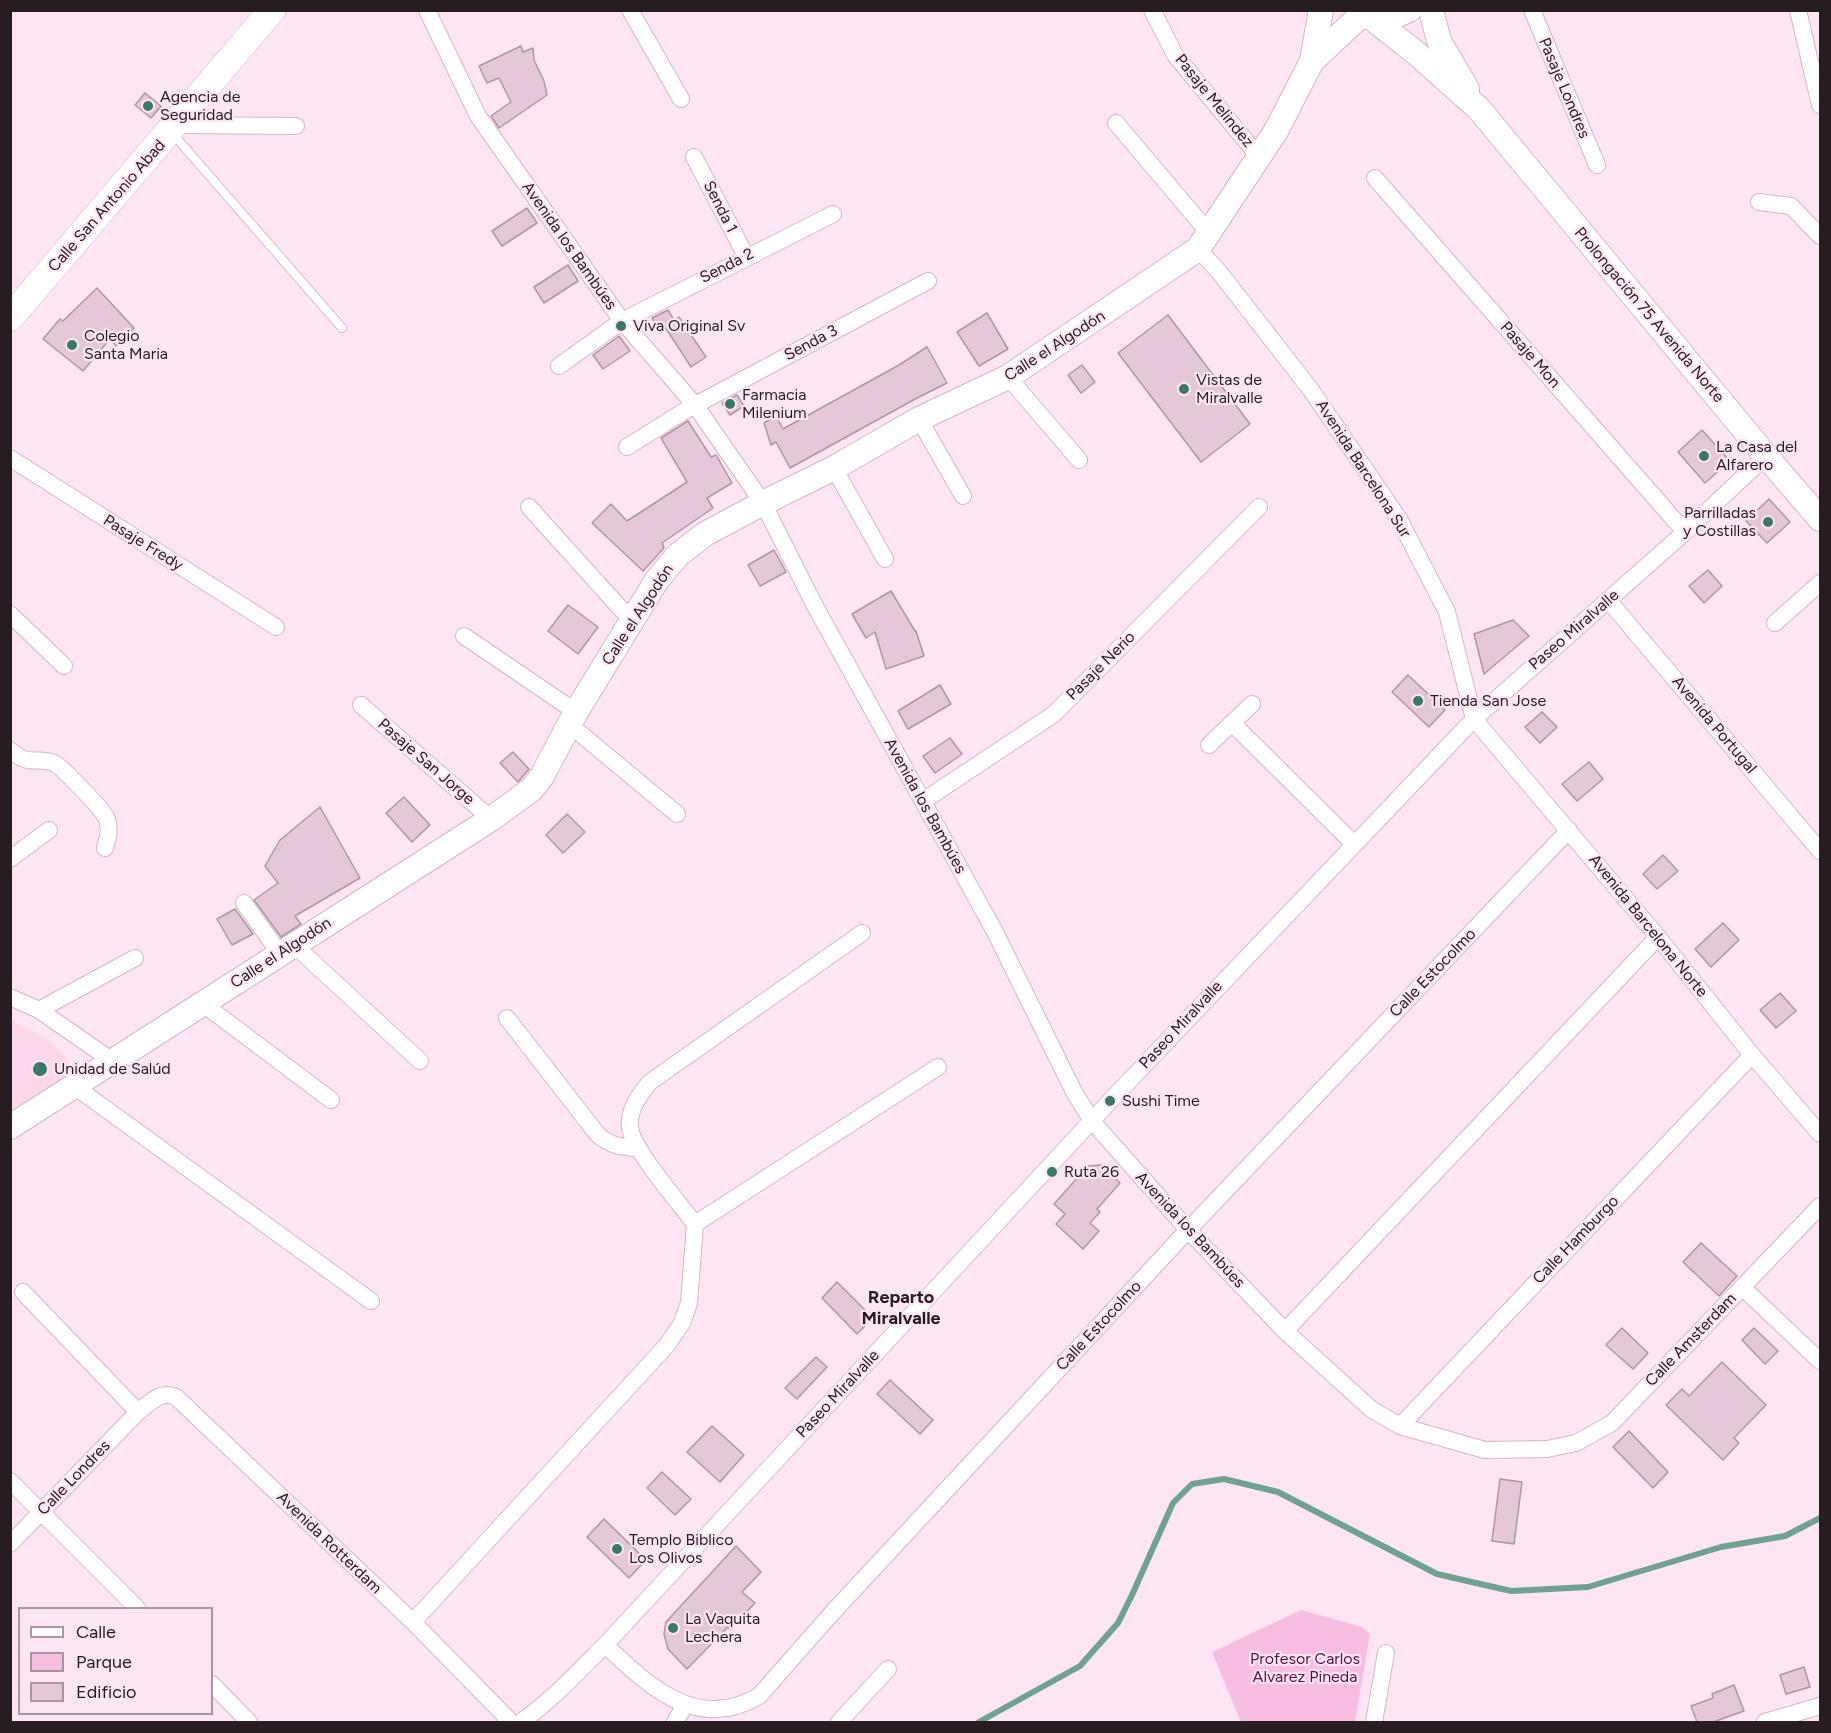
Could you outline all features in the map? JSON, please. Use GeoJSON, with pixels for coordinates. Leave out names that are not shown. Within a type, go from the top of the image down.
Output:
{"type":"FeatureCollection","features":[{"type":"Feature","properties":{"kind":"main road","name":"Calle San Antonio Abad"},"geometry":{"type":"LineString","coordinates":[[10,318],[174,128],[272,10]]}},
{"type":"Feature","properties":{"kind":"street","name":"Avenida los Bambúes"},"geometry":{"type":"LineString","coordinates":[[427,10],[478,116],[622,321],[695,405],[763,503],[815,606],[995,932],[1074,1092],[1092,1120],[1188,1230],[1286,1331],[1371,1409],[1400,1426],[1485,1450],[1547,1449]]}},
{"type":"Feature","properties":{"kind":"street"},"geometry":{"type":"LineString","coordinates":[[630,10],[681,99]]}},
{"type":"Feature","properties":{"kind":"street","name":"Pasaje Melindez"},"geometry":{"type":"LineString","coordinates":[[1152,10],[1175,55],[1260,158]]}},
{"type":"Feature","properties":{"kind":"street","name":"Calle el Algodón"},"geometry":{"type":"LineString","coordinates":[[10,1127],[491,819],[532,789],[542,776],[573,719],[657,580],[678,555],[705,534],[834,468],[920,420],[1008,377],[1203,241],[1260,158],[1312,61],[1321,10]]}},
{"type":"Feature","properties":{"kind":"street"},"geometry":{"type":"LineString","coordinates":[[1361,15],[1390,18],[1409,10]]}},
{"type":"Feature","properties":{"kind":"street","name":"Prolongación 75 Avenida Norte"},"geometry":{"type":"LineString","coordinates":[[1431,10],[1439,41],[1479,109]]}},
{"type":"Feature","properties":{"kind":"street","name":"Pasaje Londres"},"geometry":{"type":"LineString","coordinates":[[1532,10],[1597,165]]}},
{"type":"Feature","properties":{"kind":"street"},"geometry":{"type":"LineString","coordinates":[[1798,10],[1816,59],[1821,105]]}},
{"type":"Feature","properties":{"kind":"street","name":"Calle el Algodón"},"geometry":{"type":"LineString","coordinates":[[1312,61],[1361,15]]}},
{"type":"Feature","properties":{"kind":"street","name":"Prolongación 75 Avenida Norte"},"geometry":{"type":"LineString","coordinates":[[1361,15],[1416,53],[1479,109],[1766,456],[1821,519]]}},
{"type":"Feature","properties":{"kind":"street","name":"Avenida Barcelona Sur"},"geometry":{"type":"LineString","coordinates":[[1116,123],[1203,241],[1220,273],[1311,390],[1399,519],[1447,612],[1474,719]]}},
{"type":"Feature","properties":{"kind":"street"},"geometry":{"type":"LineString","coordinates":[[174,128],[296,126]]}},
{"type":"Feature","properties":{"kind":"street","name":"Senda 1"},"geometry":{"type":"LineString","coordinates":[[694,157],[746,256]]}},
{"type":"Feature","properties":{"kind":"street","name":"Pasaje Mon"},"geometry":{"type":"LineString","coordinates":[[1375,178],[1685,532]]}},
{"type":"Feature","properties":{"kind":"street"},"geometry":{"type":"LineString","coordinates":[[1759,202],[1791,206],[1821,236]]}},
{"type":"Feature","properties":{"kind":"street","name":"Senda 2"},"geometry":{"type":"LineString","coordinates":[[559,366],[622,321],[746,256],[833,214]]}},
{"type":"Feature","properties":{"kind":"street","name":"Senda 3"},"geometry":{"type":"LineString","coordinates":[[627,447],[695,405],[928,281]]}},
{"type":"Feature","properties":{"kind":"street"},"geometry":{"type":"LineString","coordinates":[[1008,377],[1079,460]]}},
{"type":"Feature","properties":{"kind":"street"},"geometry":{"type":"LineString","coordinates":[[920,420],[963,496]]}},
{"type":"Feature","properties":{"kind":"street","name":"Paseo Miralvalle"},"geometry":{"type":"LineString","coordinates":[[521,1722],[563,1688],[605,1645],[1092,1120],[1353,843],[1474,719],[1685,532],[1766,456]]}},
{"type":"Feature","properties":{"kind":"street","name":"Pasaje Fredy"},"geometry":{"type":"LineString","coordinates":[[10,458],[276,627]]}},
{"type":"Feature","properties":{"kind":"street"},"geometry":{"type":"LineString","coordinates":[[834,468],[885,559]]}},
{"type":"Feature","properties":{"kind":"street"},"geometry":{"type":"LineString","coordinates":[[529,507],[621,609],[633,619]]}},
{"type":"Feature","properties":{"kind":"street","name":"Pasaje Nerio"},"geometry":{"type":"LineString","coordinates":[[923,801],[1054,714],[1259,507]]}},
{"type":"Feature","properties":{"kind":"street"},"geometry":{"type":"LineString","coordinates":[[1775,623],[1821,583]]}},
{"type":"Feature","properties":{"kind":"street","name":"Avenida Portugal"},"geometry":{"type":"LineString","coordinates":[[1608,600],[1821,851]]}},
{"type":"Feature","properties":{"kind":"street"},"geometry":{"type":"LineString","coordinates":[[10,614],[64,666]]}},
{"type":"Feature","properties":{"kind":"street"},"geometry":{"type":"LineString","coordinates":[[464,636],[573,719],[677,814]]}},
{"type":"Feature","properties":{"kind":"street"},"geometry":{"type":"LineString","coordinates":[[1209,745],[1252,704]]}},
{"type":"Feature","properties":{"kind":"street","name":"Pasaje San Jorge"},"geometry":{"type":"LineString","coordinates":[[361,705],[491,819]]}},
{"type":"Feature","properties":{"kind":"street","name":"Avenida Barcelona Norte"},"geometry":{"type":"LineString","coordinates":[[1474,719],[1658,937],[1752,1055],[1821,1134]]}},
{"type":"Feature","properties":{"kind":"street"},"geometry":{"type":"LineString","coordinates":[[1232,723],[1353,843]]}},
{"type":"Feature","properties":{"kind":"street"},"geometry":{"type":"LineString","coordinates":[[10,750],[29,762],[46,761],[62,769],[106,816],[109,830],[105,849]]}},
{"type":"Feature","properties":{"kind":"street"},"geometry":{"type":"LineString","coordinates":[[10,859],[49,830]]}},
{"type":"Feature","properties":{"kind":"street","name":"Calle Estocolmo"},"geometry":{"type":"LineString","coordinates":[[605,1645],[655,1691],[684,1707],[703,1711],[726,1710],[749,1703],[768,1689],[833,1612],[1188,1230],[1569,830]]}},
{"type":"Feature","properties":{"kind":"street"},"geometry":{"type":"LineString","coordinates":[[244,903],[287,949],[420,1061]]}},
{"type":"Feature","properties":{"kind":"street"},"geometry":{"type":"LineString","coordinates":[[412,1622],[667,1345],[682,1323],[689,1303],[696,1224],[637,1148],[630,1128],[632,1111],[639,1095],[650,1082],[862,933]]}},
{"type":"Feature","properties":{"kind":"street"},"geometry":{"type":"LineString","coordinates":[[1286,1331],[1658,937]]}},
{"type":"Feature","properties":{"kind":"street"},"geometry":{"type":"LineString","coordinates":[[39,1010],[135,958]]}},
{"type":"Feature","properties":{"kind":"street"},"geometry":{"type":"LineString","coordinates":[[10,997],[39,1010],[114,1062]]}},
{"type":"Feature","properties":{"kind":"street"},"geometry":{"type":"LineString","coordinates":[[202,1003],[331,1100]]}},
{"type":"Feature","properties":{"kind":"street"},"geometry":{"type":"LineString","coordinates":[[507,1018],[598,1135],[607,1143],[637,1148]]}},
{"type":"Feature","properties":{"kind":"street","name":"Calle Hamburgo"},"geometry":{"type":"LineString","coordinates":[[1400,1426],[1752,1055]]}},
{"type":"Feature","properties":{"kind":"street"},"geometry":{"type":"LineString","coordinates":[[696,1224],[938,1067]]}},
{"type":"Feature","properties":{"kind":"street"},"geometry":{"type":"LineString","coordinates":[[74,1086],[371,1301]]}},
{"type":"Feature","properties":{"kind":"street","name":"Calle Amsterdam"},"geometry":{"type":"LineString","coordinates":[[1547,1449],[1576,1443],[1612,1423],[1821,1206]]}},
{"type":"Feature","properties":{"kind":"street"},"geometry":{"type":"LineString","coordinates":[[1742,1287],[1821,1361]]}},
{"type":"Feature","properties":{"kind":"street"},"geometry":{"type":"LineString","coordinates":[[22,1292],[138,1412]]}},
{"type":"Feature","properties":{"kind":"street","name":"Avenida Rotterdam"},"geometry":{"type":"LineString","coordinates":[[138,1412],[158,1396],[168,1394],[176,1397],[412,1622],[512,1722]]}},
{"type":"Feature","properties":{"kind":"street","name":"Calle Londres"},"geometry":{"type":"LineString","coordinates":[[10,1544],[138,1412]]}},
{"type":"Feature","properties":{"kind":"street"},"geometry":{"type":"LineString","coordinates":[[10,1481],[136,1607]]}},
{"type":"Feature","properties":{"kind":"street"},"geometry":{"type":"LineString","coordinates":[[1374,1722],[1386,1653]]}},
{"type":"Feature","properties":{"kind":"street"},"geometry":{"type":"LineString","coordinates":[[839,1722],[888,1670]]}},
{"type":"Feature","properties":{"kind":"street"},"geometry":{"type":"LineString","coordinates":[[213,1685],[249,1722]]}},
{"type":"Feature","properties":{"kind":"street"},"geometry":{"type":"LineString","coordinates":[[1768,1722],[1821,1706]]}},
{"type":"Feature","properties":{"kind":"street"},"geometry":{"type":"LineString","coordinates":[[675,1722],[684,1707]]}},
{"type":"Feature","properties":{"kind":"lane"},"geometry":{"type":"LineString","coordinates":[[174,128],[342,328]]}},
{"type":"Feature","properties":{"kind":"shaded area","name":"Unidad de Salúd"},"geometry":{"type":"Polygon","coordinates":[[[11,1020],[46,1038],[68,1060],[71,1067],[63,1079],[11,1117],[11,1020]]]}},
{"type":"Feature","properties":{"kind":"green space","name":"Profesor Carlos Alvarez Pineda"},"geometry":{"type":"Polygon","coordinates":[[[1301,1610],[1362,1627],[1370,1634],[1355,1722],[1241,1722],[1212,1652],[1301,1610]]]}},
{"type":"Feature","properties":{"kind":"building"},"geometry":{"type":"Polygon","coordinates":[[[521,46],[523,52],[533,48],[534,60],[544,81],[547,95],[499,128],[491,116],[511,102],[499,78],[487,83],[479,66],[521,46]]]}},
{"type":"Feature","properties":{"kind":"building","name":"Agencia de Seguridad"},"geometry":{"type":"Polygon","coordinates":[[[145,93],[161,106],[151,118],[135,105],[145,93]]]}},
{"type":"Feature","properties":{"kind":"building"},"geometry":{"type":"Polygon","coordinates":[[[527,208],[537,223],[502,246],[492,231],[527,208]]]}},
{"type":"Feature","properties":{"kind":"building"},"geometry":{"type":"Polygon","coordinates":[[[568,265],[578,281],[544,303],[534,287],[568,265]]]}},
{"type":"Feature","properties":{"kind":"building"},"geometry":{"type":"Polygon","coordinates":[[[97,288],[134,328],[116,346],[110,339],[83,371],[43,339],[60,319],[63,321],[97,288]]]}},
{"type":"Feature","properties":{"kind":"building"},"geometry":{"type":"Polygon","coordinates":[[[668,310],[674,320],[670,323],[679,317],[706,357],[691,367],[665,327],[660,330],[652,318],[668,310]]]}},
{"type":"Feature","properties":{"kind":"building"},"geometry":{"type":"Polygon","coordinates":[[[987,313],[1008,349],[979,366],[957,332],[987,313]]]}},
{"type":"Feature","properties":{"kind":"building","name":"Vistas de Miralvalle"},"geometry":{"type":"Polygon","coordinates":[[[1168,315],[1250,424],[1201,462],[1118,353],[1168,315]]]}},
{"type":"Feature","properties":{"kind":"building"},"geometry":{"type":"Polygon","coordinates":[[[619,336],[630,351],[603,369],[593,355],[619,336]]]}},
{"type":"Feature","properties":{"kind":"building"},"geometry":{"type":"Polygon","coordinates":[[[927,347],[947,383],[790,468],[776,442],[771,445],[764,423],[776,416],[783,429],[927,347]]]}},
{"type":"Feature","properties":{"kind":"building"},"geometry":{"type":"Polygon","coordinates":[[[1082,365],[1095,382],[1081,393],[1068,375],[1082,365]]]}},
{"type":"Feature","properties":{"kind":"building"},"geometry":{"type":"Polygon","coordinates":[[[737,395],[744,406],[730,415],[722,403],[737,395]]]}},
{"type":"Feature","properties":{"kind":"building"},"geometry":{"type":"Polygon","coordinates":[[[688,421],[711,457],[716,455],[732,483],[707,498],[713,508],[662,543],[664,548],[643,571],[592,523],[611,504],[627,521],[687,482],[661,438],[688,421]]]}},
{"type":"Feature","properties":{"kind":"building","name":"La Casa del Alfarero"},"geometry":{"type":"Polygon","coordinates":[[[1702,430],[1730,461],[1705,483],[1678,452],[1702,430]]]}},
{"type":"Feature","properties":{"kind":"building","name":"Parrilladas y Costillas"},"geometry":{"type":"Polygon","coordinates":[[[1769,499],[1790,522],[1767,543],[1746,521],[1769,499]]]}},
{"type":"Feature","properties":{"kind":"building"},"geometry":{"type":"Polygon","coordinates":[[[774,550],[786,572],[760,586],[748,565],[774,550]]]}},
{"type":"Feature","properties":{"kind":"building"},"geometry":{"type":"Polygon","coordinates":[[[1708,570],[1722,586],[1704,603],[1689,586],[1708,570]]]}},
{"type":"Feature","properties":{"kind":"building"},"geometry":{"type":"Polygon","coordinates":[[[891,591],[916,631],[924,656],[886,669],[875,632],[866,638],[852,614],[891,591]]]}},
{"type":"Feature","properties":{"kind":"building"},"geometry":{"type":"Polygon","coordinates":[[[568,605],[598,627],[578,654],[548,631],[568,605]]]}},
{"type":"Feature","properties":{"kind":"building"},"geometry":{"type":"Polygon","coordinates":[[[1513,620],[1529,636],[1484,674],[1474,634],[1513,620]]]}},
{"type":"Feature","properties":{"kind":"building","name":"Tienda San Jose"},"geometry":{"type":"Polygon","coordinates":[[[1408,675],[1445,710],[1429,727],[1392,692],[1408,675]]]}},
{"type":"Feature","properties":{"kind":"building"},"geometry":{"type":"Polygon","coordinates":[[[940,685],[951,704],[908,729],[898,711],[940,685]]]}},
{"type":"Feature","properties":{"kind":"building"},"geometry":{"type":"Polygon","coordinates":[[[1542,712],[1557,727],[1540,743],[1525,727],[1542,712]]]}},
{"type":"Feature","properties":{"kind":"building"},"geometry":{"type":"Polygon","coordinates":[[[950,738],[962,754],[935,773],[923,756],[950,738]]]}},
{"type":"Feature","properties":{"kind":"building"},"geometry":{"type":"Polygon","coordinates":[[[513,752],[529,769],[518,782],[500,763],[513,752]]]}},
{"type":"Feature","properties":{"kind":"building"},"geometry":{"type":"Polygon","coordinates":[[[1589,762],[1603,779],[1577,801],[1562,784],[1589,762]]]}},
{"type":"Feature","properties":{"kind":"building"},"geometry":{"type":"Polygon","coordinates":[[[404,797],[430,825],[412,842],[386,813],[404,797]]]}},
{"type":"Feature","properties":{"kind":"building"},"geometry":{"type":"Polygon","coordinates":[[[320,807],[360,878],[295,916],[301,924],[281,937],[254,900],[278,883],[265,866],[280,840],[320,807]]]}},
{"type":"Feature","properties":{"kind":"building"},"geometry":{"type":"Polygon","coordinates":[[[567,814],[585,832],[563,853],[546,835],[567,814]]]}},
{"type":"Feature","properties":{"kind":"building"},"geometry":{"type":"Polygon","coordinates":[[[1663,855],[1678,871],[1657,889],[1643,874],[1663,855]]]}},
{"type":"Feature","properties":{"kind":"building"},"geometry":{"type":"Polygon","coordinates":[[[235,909],[253,934],[232,945],[217,919],[235,909]]]}},
{"type":"Feature","properties":{"kind":"building"},"geometry":{"type":"Polygon","coordinates":[[[1723,923],[1739,940],[1711,967],[1695,949],[1723,923]]]}},
{"type":"Feature","properties":{"kind":"building"},"geometry":{"type":"Polygon","coordinates":[[[1780,993],[1796,1011],[1776,1028],[1760,1010],[1780,993]]]}},
{"type":"Feature","properties":{"kind":"building"},"geometry":{"type":"Polygon","coordinates":[[[1101,1165],[1120,1183],[1097,1209],[1100,1212],[1090,1223],[1099,1231],[1083,1249],[1056,1224],[1065,1214],[1054,1204],[1088,1166],[1101,1165]]]}},
{"type":"Feature","properties":{"kind":"building"},"geometry":{"type":"Polygon","coordinates":[[[1701,1243],[1737,1276],[1719,1296],[1683,1262],[1701,1243]]]}},
{"type":"Feature","properties":{"kind":"building"},"geometry":{"type":"Polygon","coordinates":[[[837,1282],[873,1318],[857,1334],[822,1298],[837,1282]]]}},
{"type":"Feature","properties":{"kind":"building"},"geometry":{"type":"Polygon","coordinates":[[[1622,1328],[1648,1353],[1633,1369],[1606,1345],[1622,1328]]]}},
{"type":"Feature","properties":{"kind":"building"},"geometry":{"type":"Polygon","coordinates":[[[1754,1328],[1778,1351],[1765,1364],[1742,1340],[1754,1328]]]}},
{"type":"Feature","properties":{"kind":"building"},"geometry":{"type":"Polygon","coordinates":[[[816,1357],[827,1367],[797,1399],[785,1388],[816,1357]]]}},
{"type":"Feature","properties":{"kind":"building"},"geometry":{"type":"Polygon","coordinates":[[[1722,1362],[1766,1405],[1734,1438],[1739,1443],[1723,1460],[1666,1405],[1682,1389],[1689,1396],[1722,1362]]]}},
{"type":"Feature","properties":{"kind":"building"},"geometry":{"type":"Polygon","coordinates":[[[890,1380],[933,1420],[920,1434],[877,1394],[890,1380]]]}},
{"type":"Feature","properties":{"kind":"building"},"geometry":{"type":"Polygon","coordinates":[[[712,1426],[744,1455],[720,1482],[687,1452],[712,1426]]]}},
{"type":"Feature","properties":{"kind":"building"},"geometry":{"type":"Polygon","coordinates":[[[1629,1431],[1668,1472],[1653,1488],[1613,1447],[1629,1431]]]}},
{"type":"Feature","properties":{"kind":"building"},"geometry":{"type":"Polygon","coordinates":[[[662,1472],[691,1499],[675,1515],[647,1488],[662,1472]]]}},
{"type":"Feature","properties":{"kind":"building"},"geometry":{"type":"Polygon","coordinates":[[[1500,1479],[1522,1482],[1514,1544],[1492,1541],[1500,1479]]]}},
{"type":"Feature","properties":{"kind":"building","name":"Templo Biblico Los Olivos"},"geometry":{"type":"Polygon","coordinates":[[[604,1519],[646,1560],[629,1578],[587,1537],[604,1519]]]}},
{"type":"Feature","properties":{"kind":"building"},"geometry":{"type":"Polygon","coordinates":[[[736,1546],[761,1572],[742,1592],[755,1603],[687,1669],[668,1649],[664,1634],[666,1622],[736,1546]]]}},
{"type":"Feature","properties":{"kind":"building"},"geometry":{"type":"Polygon","coordinates":[[[1804,1667],[1810,1687],[1786,1694],[1780,1675],[1804,1667]]]}},
{"type":"Feature","properties":{"kind":"building"},"geometry":{"type":"Polygon","coordinates":[[[1734,1685],[1744,1711],[1713,1722],[1697,1722],[1691,1706],[1713,1698],[1712,1694],[1734,1685]]]}},
{"type":"Feature","properties":{"kind":"waterway"},"geometry":{"type":"LineString","coordinates":[[979,1722],[1080,1666],[1118,1623],[1173,1503],[1192,1484],[1224,1479],[1278,1492],[1437,1574],[1511,1591],[1588,1587],[1721,1547],[1785,1536],[1820,1518]]}},
{"type":"Feature","properties":{"kind":"place","name":"Agencia de Seguridad"},"geometry":{"type":"Point","coordinates":[148,106]}},
{"type":"Feature","properties":{"kind":"place","name":"Viva Original Sv"},"geometry":{"type":"Point","coordinates":[621,326]}},
{"type":"Feature","properties":{"kind":"place","name":"Colegio Santa Maria"},"geometry":{"type":"Point","coordinates":[72,345]}},
{"type":"Feature","properties":{"kind":"place","name":"Vistas de Miralvalle"},"geometry":{"type":"Point","coordinates":[1184,389]}},
{"type":"Feature","properties":{"kind":"place","name":"Farmacia Milenium"},"geometry":{"type":"Point","coordinates":[730,404]}},
{"type":"Feature","properties":{"kind":"place","name":"La Casa del Alfarero"},"geometry":{"type":"Point","coordinates":[1704,456]}},
{"type":"Feature","properties":{"kind":"place","name":"Parrilladas y Costillas"},"geometry":{"type":"Point","coordinates":[1768,522]}},
{"type":"Feature","properties":{"kind":"place","name":"Tienda San Jose"},"geometry":{"type":"Point","coordinates":[1418,701]}},
{"type":"Feature","properties":{"kind":"place","name":"Unidad de Salúd"},"geometry":{"type":"Point","coordinates":[40,1069]}},
{"type":"Feature","properties":{"kind":"place","name":"Sushi Time"},"geometry":{"type":"Point","coordinates":[1110,1101]}},
{"type":"Feature","properties":{"kind":"place","name":"Ruta 26"},"geometry":{"type":"Point","coordinates":[1052,1172]}},
{"type":"Feature","properties":{"kind":"place","name":"Templo Biblico Los Olivos"},"geometry":{"type":"Point","coordinates":[617,1549]}},
{"type":"Feature","properties":{"kind":"place","name":"La Vaquita Lechera"},"geometry":{"type":"Point","coordinates":[673,1628]}},
{"type":"Feature","properties":{"kind":"district","name":"Reparto Miralvalle"},"geometry":{"type":"Point","coordinates":[901,1308]}}]}
